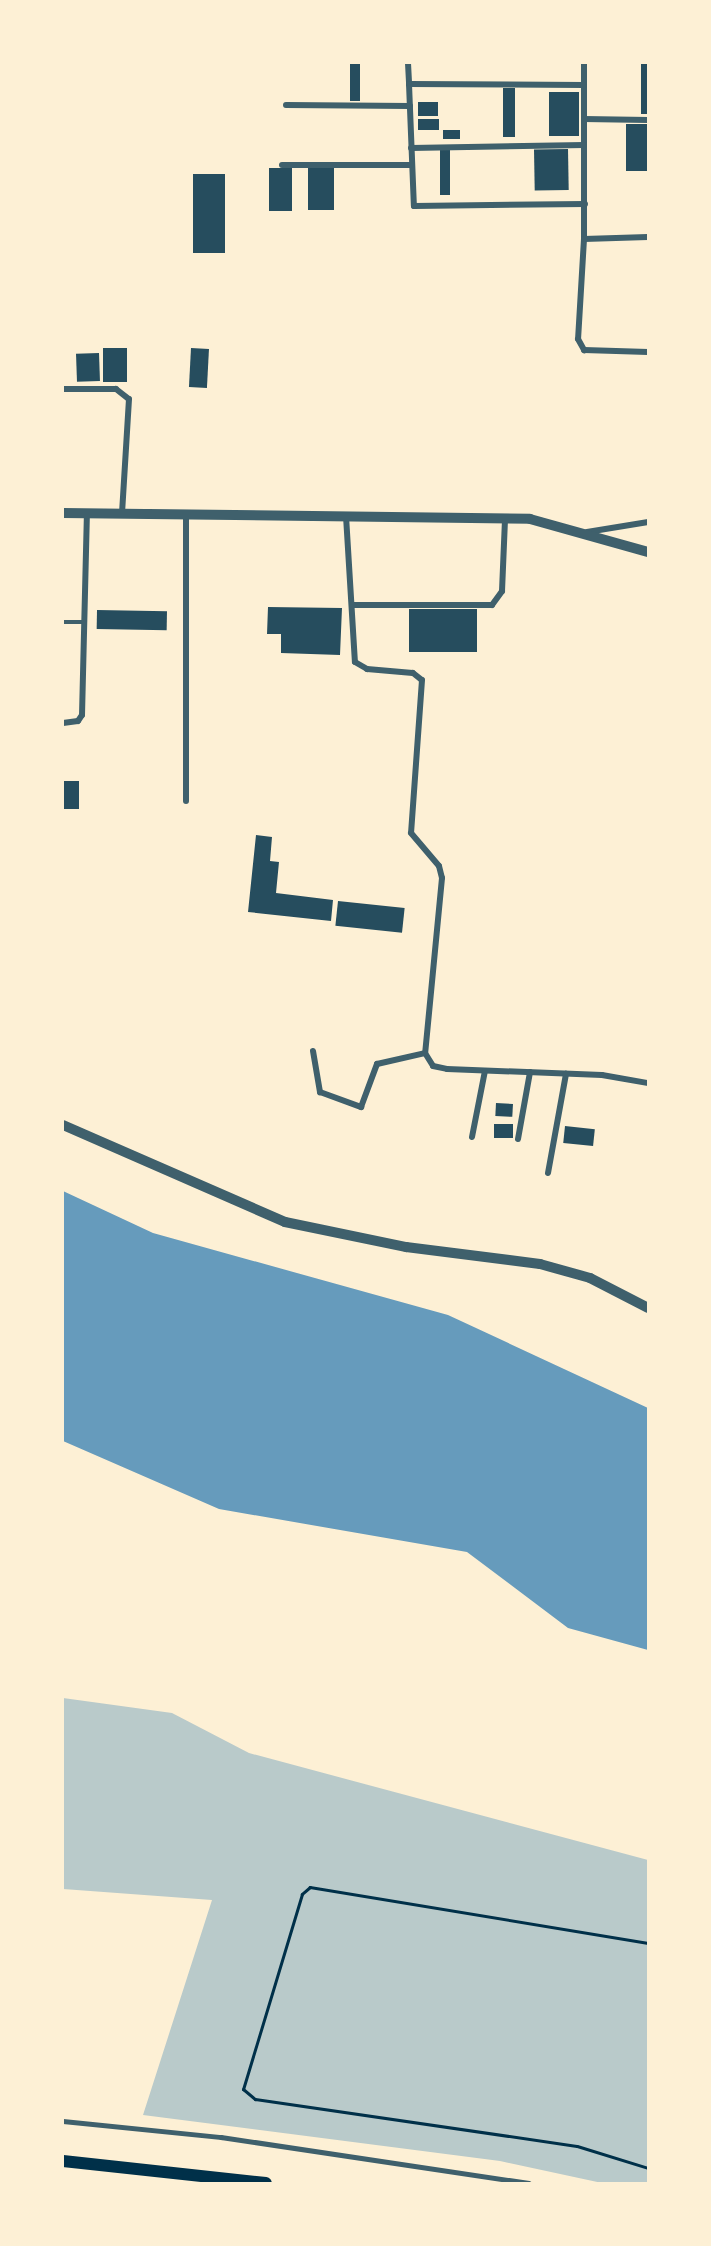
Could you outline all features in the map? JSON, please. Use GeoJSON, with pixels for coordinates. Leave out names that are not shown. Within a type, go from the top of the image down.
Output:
{"type":"FeatureCollection","features":[{"type":"Feature","properties":{"kind":"main road"},"geometry":{"type":"LineString","coordinates":[[63,2161],[266,2183]]}},
{"type":"Feature","properties":{"kind":"street"},"geometry":{"type":"LineString","coordinates":[[408,63],[412,203],[419,207],[585,204]]}},
{"type":"Feature","properties":{"kind":"street"},"geometry":{"type":"LineString","coordinates":[[584,63],[585,204],[579,346],[648,352]]}},
{"type":"Feature","properties":{"kind":"street"},"geometry":{"type":"LineString","coordinates":[[409,84],[584,85]]}},
{"type":"Feature","properties":{"kind":"street"},"geometry":{"type":"LineString","coordinates":[[286,105],[410,106]]}},
{"type":"Feature","properties":{"kind":"street"},"geometry":{"type":"LineString","coordinates":[[584,119],[648,120]]}},
{"type":"Feature","properties":{"kind":"street"},"geometry":{"type":"LineString","coordinates":[[411,148],[584,145]]}},
{"type":"Feature","properties":{"kind":"street"},"geometry":{"type":"LineString","coordinates":[[282,165],[411,165]]}},
{"type":"Feature","properties":{"kind":"street"},"geometry":{"type":"LineString","coordinates":[[584,239],[648,237]]}},
{"type":"Feature","properties":{"kind":"street"},"geometry":{"type":"LineString","coordinates":[[63,389],[116,389],[129,399],[122,513]]}},
{"type":"Feature","properties":{"kind":"street"},"geometry":{"type":"LineString","coordinates":[[63,513],[346,515],[506,519],[549,522],[648,552]]}},
{"type":"Feature","properties":{"kind":"street"},"geometry":{"type":"LineString","coordinates":[[63,723],[78,721],[82,715],[87,513]]}},
{"type":"Feature","properties":{"kind":"street"},"geometry":{"type":"LineString","coordinates":[[186,513],[186,801]]}},
{"type":"Feature","properties":{"kind":"street"},"geometry":{"type":"LineString","coordinates":[[346,515],[355,662],[367,669],[413,673],[422,680],[411,833],[439,866],[442,878],[425,1053],[433,1066],[485,1071],[566,1074],[648,1083]]}},
{"type":"Feature","properties":{"kind":"street"},"geometry":{"type":"LineString","coordinates":[[352,605],[492,605],[502,591],[506,519]]}},
{"type":"Feature","properties":{"kind":"street"},"geometry":{"type":"LineString","coordinates":[[585,533],[648,522]]}},
{"type":"Feature","properties":{"kind":"street"},"geometry":{"type":"LineString","coordinates":[[313,1051],[320,1092],[361,1107],[377,1064],[425,1053]]}},
{"type":"Feature","properties":{"kind":"street"},"geometry":{"type":"LineString","coordinates":[[472,1137],[485,1071]]}},
{"type":"Feature","properties":{"kind":"street"},"geometry":{"type":"LineString","coordinates":[[518,1139],[530,1072]]}},
{"type":"Feature","properties":{"kind":"street"},"geometry":{"type":"LineString","coordinates":[[548,1173],[566,1074]]}},
{"type":"Feature","properties":{"kind":"street"},"geometry":{"type":"LineString","coordinates":[[63,1125],[285,1222],[406,1247],[540,1264],[590,1278],[648,1308]]}},
{"type":"Feature","properties":{"kind":"lane"},"geometry":{"type":"LineString","coordinates":[[63,622],[85,622]]}},
{"type":"Feature","properties":{"kind":"lane"},"geometry":{"type":"LineString","coordinates":[[63,2121],[232,2138],[529,2183]]}},
{"type":"Feature","properties":{"kind":"path"},"geometry":{"type":"LineString","coordinates":[[648,1943],[310,1887],[302,1894],[243,2089],[255,2099],[577,2146],[648,2168]]}},
{"type":"Feature","properties":{"kind":"shaded area"},"geometry":{"type":"Polygon","coordinates":[[[63,1698],[172,1713],[249,1753],[648,1860],[648,2183],[602,2183],[500,2161],[143,2115],[212,1900],[63,1889],[63,1698]]]}},
{"type":"Feature","properties":{"kind":"water"},"geometry":{"type":"Polygon","coordinates":[[[63,1191],[153,1233],[448,1315],[648,1408],[648,1650],[568,1628],[467,1552],[219,1509],[63,1441],[63,1191]]]}},
{"type":"Feature","properties":{"kind":"building"},"geometry":{"type":"Polygon","coordinates":[[[350,63],[360,63],[360,101],[350,101],[350,63]]]}},
{"type":"Feature","properties":{"kind":"building"},"geometry":{"type":"Polygon","coordinates":[[[641,63],[648,63],[648,114],[641,114],[641,63]]]}},
{"type":"Feature","properties":{"kind":"building"},"geometry":{"type":"Polygon","coordinates":[[[503,88],[515,88],[515,137],[503,137],[503,88]]]}},
{"type":"Feature","properties":{"kind":"building"},"geometry":{"type":"Polygon","coordinates":[[[549,92],[579,92],[579,136],[549,136],[549,92]]]}},
{"type":"Feature","properties":{"kind":"building"},"geometry":{"type":"Polygon","coordinates":[[[418,102],[438,102],[438,116],[418,116],[418,102]]]}},
{"type":"Feature","properties":{"kind":"building"},"geometry":{"type":"Polygon","coordinates":[[[418,119],[439,119],[439,130],[418,130],[418,119]]]}},
{"type":"Feature","properties":{"kind":"building"},"geometry":{"type":"Polygon","coordinates":[[[626,124],[648,124],[648,171],[626,171],[626,124]]]}},
{"type":"Feature","properties":{"kind":"building"},"geometry":{"type":"Polygon","coordinates":[[[443,130],[460,130],[460,139],[443,139],[443,130]]]}},
{"type":"Feature","properties":{"kind":"building"},"geometry":{"type":"Polygon","coordinates":[[[440,148],[450,148],[450,195],[440,195],[440,148]]]}},
{"type":"Feature","properties":{"kind":"building"},"geometry":{"type":"Polygon","coordinates":[[[568,149],[569,190],[535,191],[534,150],[568,149]]]}},
{"type":"Feature","properties":{"kind":"building"},"geometry":{"type":"Polygon","coordinates":[[[308,167],[334,167],[334,210],[308,210],[308,167]]]}},
{"type":"Feature","properties":{"kind":"building"},"geometry":{"type":"Polygon","coordinates":[[[269,168],[292,168],[292,211],[269,211],[269,168]]]}},
{"type":"Feature","properties":{"kind":"building"},"geometry":{"type":"Polygon","coordinates":[[[193,174],[225,174],[225,253],[193,253],[193,174]]]}},
{"type":"Feature","properties":{"kind":"building"},"geometry":{"type":"Polygon","coordinates":[[[103,348],[127,348],[127,382],[103,382],[103,348]]]}},
{"type":"Feature","properties":{"kind":"building"},"geometry":{"type":"Polygon","coordinates":[[[191,348],[209,349],[207,388],[189,387],[191,348]]]}},
{"type":"Feature","properties":{"kind":"building"},"geometry":{"type":"Polygon","coordinates":[[[99,353],[100,381],[77,382],[76,354],[99,353]]]}},
{"type":"Feature","properties":{"kind":"building"},"geometry":{"type":"Polygon","coordinates":[[[268,607],[342,608],[340,655],[281,653],[281,634],[267,634],[268,607]]]}},
{"type":"Feature","properties":{"kind":"building"},"geometry":{"type":"Polygon","coordinates":[[[409,609],[477,609],[477,652],[409,652],[409,609]]]}},
{"type":"Feature","properties":{"kind":"building"},"geometry":{"type":"Polygon","coordinates":[[[97,610],[167,611],[167,630],[97,629],[97,610]]]}},
{"type":"Feature","properties":{"kind":"building"},"geometry":{"type":"Polygon","coordinates":[[[63,781],[79,781],[79,809],[63,809],[63,781]]]}},
{"type":"Feature","properties":{"kind":"building"},"geometry":{"type":"Polygon","coordinates":[[[256,835],[272,837],[270,861],[279,862],[276,893],[333,900],[331,921],[248,912],[256,835]]]}},
{"type":"Feature","properties":{"kind":"building"},"geometry":{"type":"Polygon","coordinates":[[[338,901],[405,908],[402,933],[335,926],[338,901]]]}},
{"type":"Feature","properties":{"kind":"building"},"geometry":{"type":"Polygon","coordinates":[[[496,1103],[513,1104],[512,1117],[495,1116],[496,1103]]]}},
{"type":"Feature","properties":{"kind":"building"},"geometry":{"type":"Polygon","coordinates":[[[494,1124],[513,1124],[513,1138],[494,1138],[494,1124]]]}},
{"type":"Feature","properties":{"kind":"building"},"geometry":{"type":"Polygon","coordinates":[[[565,1126],[595,1129],[593,1146],[563,1143],[565,1126]]]}}]}
